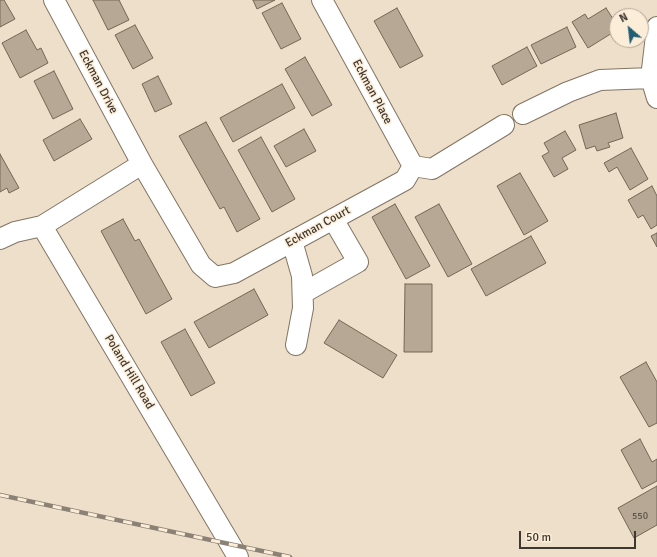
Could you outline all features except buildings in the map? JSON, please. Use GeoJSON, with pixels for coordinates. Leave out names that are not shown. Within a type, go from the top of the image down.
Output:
{"type":"FeatureCollection","features":[{"type":"Feature","properties":{"kind":"street","name":"Eckman Drive"},"geometry":{"type":"LineString","coordinates":[[54,0],[142,164],[201,265],[215,277]]}},
{"type":"Feature","properties":{"kind":"street","name":"Eckman Place"},"geometry":{"type":"LineString","coordinates":[[322,0],[413,166]]}},
{"type":"Feature","properties":{"kind":"street"},"geometry":{"type":"LineString","coordinates":[[657,27],[651,78],[657,98]]}},
{"type":"Feature","properties":{"kind":"street"},"geometry":{"type":"LineString","coordinates":[[523,114],[568,92],[600,80],[651,78]]}},
{"type":"Feature","properties":{"kind":"street"},"geometry":{"type":"LineString","coordinates":[[413,166],[432,169],[504,125]]}},
{"type":"Feature","properties":{"kind":"street"},"geometry":{"type":"LineString","coordinates":[[0,238],[15,232],[42,226],[142,164]]}},
{"type":"Feature","properties":{"kind":"street","name":"Eckman Court"},"geometry":{"type":"LineString","coordinates":[[215,277],[234,273],[405,180],[413,166]]}},
{"type":"Feature","properties":{"kind":"street"},"geometry":{"type":"LineString","coordinates":[[303,293],[358,262],[333,219]]}},
{"type":"Feature","properties":{"kind":"street","name":"Poland Hill Road"},"geometry":{"type":"LineString","coordinates":[[42,226],[238,557]]}},
{"type":"Feature","properties":{"kind":"street"},"geometry":{"type":"LineString","coordinates":[[292,241],[302,276],[303,293],[303,308],[296,345]]}},
{"type":"Feature","properties":{"kind":"railway"},"geometry":{"type":"LineString","coordinates":[[0,495],[290,557]]}}]}
